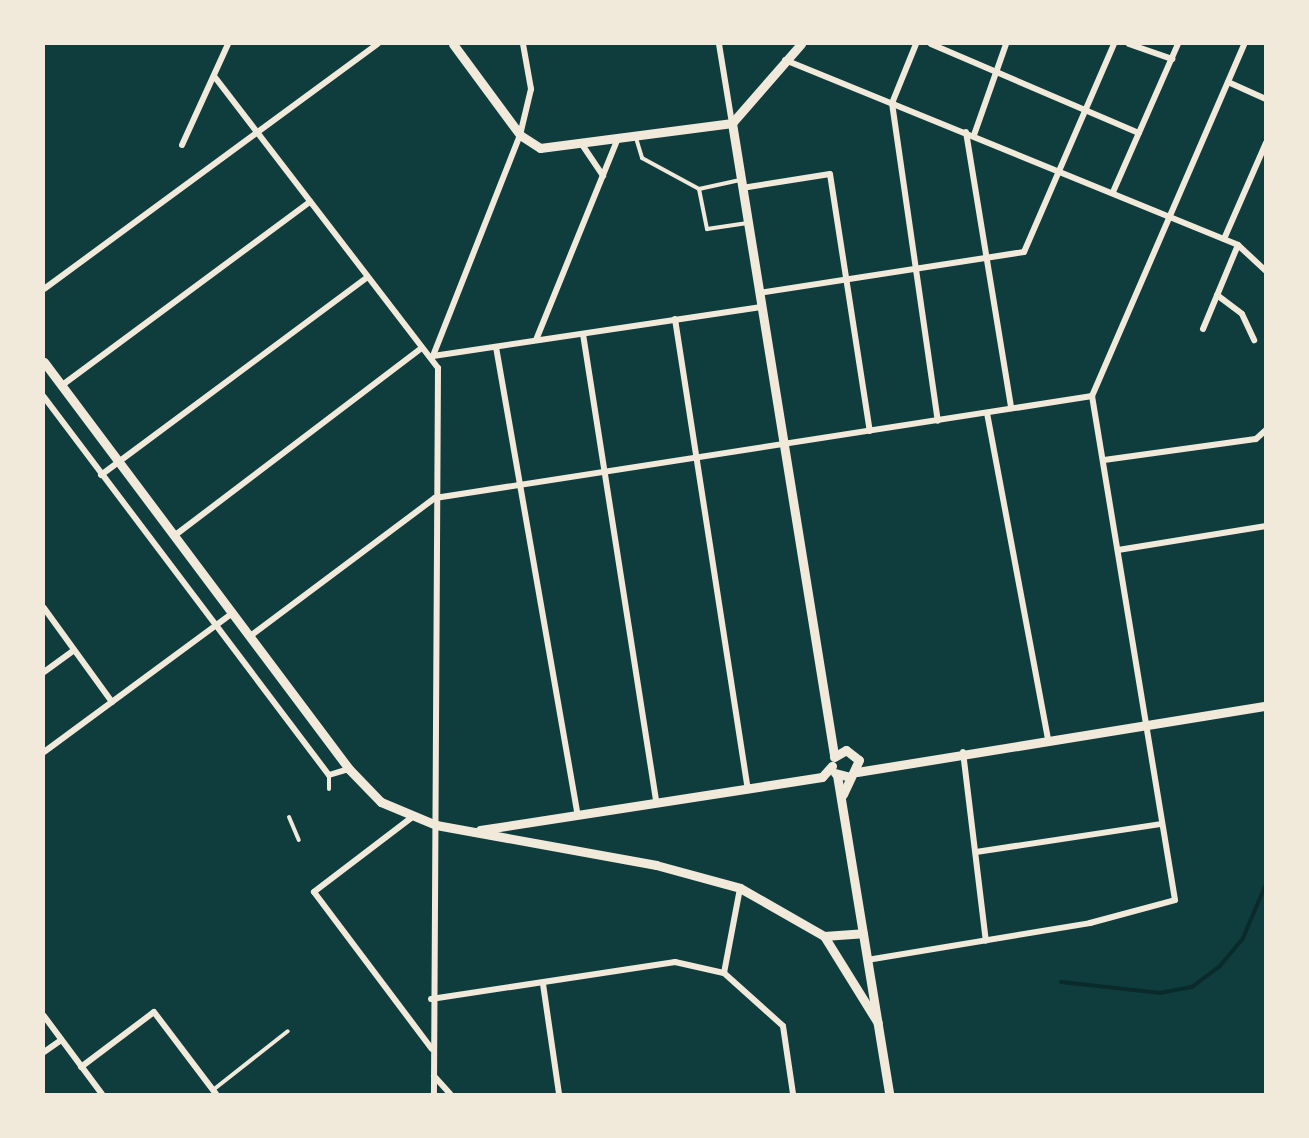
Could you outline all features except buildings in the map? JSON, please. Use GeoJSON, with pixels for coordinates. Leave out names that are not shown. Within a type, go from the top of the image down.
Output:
{"type":"FeatureCollection","features":[{"type":"Feature","properties":{"kind":"street"},"geometry":{"type":"LineString","coordinates":[[182,145],[228,44]]}},
{"type":"Feature","properties":{"kind":"street"},"geometry":{"type":"LineString","coordinates":[[44,289],[378,44]]}},
{"type":"Feature","properties":{"kind":"street"},"geometry":{"type":"LineString","coordinates":[[453,44],[520,135],[540,148],[583,146],[732,123],[801,44]]}},
{"type":"Feature","properties":{"kind":"street"},"geometry":{"type":"LineString","coordinates":[[433,356],[520,135],[531,89],[523,44]]}},
{"type":"Feature","properties":{"kind":"street"},"geometry":{"type":"LineString","coordinates":[[719,44],[833,730],[835,771],[843,800],[889,1095]]}},
{"type":"Feature","properties":{"kind":"street"},"geometry":{"type":"LineString","coordinates":[[916,44],[892,104],[938,421]]}},
{"type":"Feature","properties":{"kind":"street"},"geometry":{"type":"LineString","coordinates":[[931,44],[1139,133]]}},
{"type":"Feature","properties":{"kind":"street"},"geometry":{"type":"LineString","coordinates":[[974,135],[1006,44]]}},
{"type":"Feature","properties":{"kind":"street"},"geometry":{"type":"LineString","coordinates":[[759,293],[1024,252],[1114,44]]}},
{"type":"Feature","properties":{"kind":"street"},"geometry":{"type":"LineString","coordinates":[[1128,44],[1172,59]]}},
{"type":"Feature","properties":{"kind":"street"},"geometry":{"type":"LineString","coordinates":[[1113,192],[1178,44]]}},
{"type":"Feature","properties":{"kind":"street"},"geometry":{"type":"LineString","coordinates":[[867,960],[1090,923],[1174,900],[1119,550],[1092,396],[1244,44]]}},
{"type":"Feature","properties":{"kind":"street"},"geometry":{"type":"LineString","coordinates":[[785,60],[892,104],[1060,168],[1238,245],[1266,271]]}},
{"type":"Feature","properties":{"kind":"street"},"geometry":{"type":"LineString","coordinates":[[214,75],[365,279],[420,348],[433,356],[438,368],[435,498],[436,825],[431,999],[434,1095]]}},
{"type":"Feature","properties":{"kind":"street"},"geometry":{"type":"LineString","coordinates":[[1228,82],[1266,99]]}},
{"type":"Feature","properties":{"kind":"street"},"geometry":{"type":"LineString","coordinates":[[966,132],[1011,408]]}},
{"type":"Feature","properties":{"kind":"street"},"geometry":{"type":"LineString","coordinates":[[536,340],[617,141]]}},
{"type":"Feature","properties":{"kind":"street"},"geometry":{"type":"LineString","coordinates":[[1224,239],[1266,143]]}},
{"type":"Feature","properties":{"kind":"street"},"geometry":{"type":"LineString","coordinates":[[583,146],[603,176]]}},
{"type":"Feature","properties":{"kind":"street"},"geometry":{"type":"LineString","coordinates":[[742,184],[830,174],[849,279],[870,431]]}},
{"type":"Feature","properties":{"kind":"street"},"geometry":{"type":"LineString","coordinates":[[61,386],[310,202]]}},
{"type":"Feature","properties":{"kind":"street"},"geometry":{"type":"LineString","coordinates":[[1203,330],[1238,245]]}},
{"type":"Feature","properties":{"kind":"street"},"geometry":{"type":"LineString","coordinates":[[101,475],[365,279]]}},
{"type":"Feature","properties":{"kind":"street"},"geometry":{"type":"LineString","coordinates":[[1217,295],[1242,314],[1254,340]]}},
{"type":"Feature","properties":{"kind":"street"},"geometry":{"type":"LineString","coordinates":[[433,356],[761,307]]}},
{"type":"Feature","properties":{"kind":"street"},"geometry":{"type":"LineString","coordinates":[[675,319],[748,790]]}},
{"type":"Feature","properties":{"kind":"street"},"geometry":{"type":"LineString","coordinates":[[583,334],[656,802]]}},
{"type":"Feature","properties":{"kind":"street"},"geometry":{"type":"LineString","coordinates":[[496,347],[577,813]]}},
{"type":"Feature","properties":{"kind":"street"},"geometry":{"type":"LineString","coordinates":[[174,536],[420,348]]}},
{"type":"Feature","properties":{"kind":"street"},"geometry":{"type":"LineString","coordinates":[[44,362],[349,769],[381,802],[411,818],[436,825],[656,865],[740,888],[824,936],[878,1023]]}},
{"type":"Feature","properties":{"kind":"street"},"geometry":{"type":"LineString","coordinates":[[249,637],[435,498],[519,488],[696,455],[784,446],[1092,396]]}},
{"type":"Feature","properties":{"kind":"street"},"geometry":{"type":"LineString","coordinates":[[44,397],[215,627],[329,775],[349,769]]}},
{"type":"Feature","properties":{"kind":"street"},"geometry":{"type":"LineString","coordinates":[[987,413],[1048,739]]}},
{"type":"Feature","properties":{"kind":"street"},"geometry":{"type":"LineString","coordinates":[[1104,460],[1256,439],[1266,430]]}},
{"type":"Feature","properties":{"kind":"street"},"geometry":{"type":"LineString","coordinates":[[1119,550],[1266,526]]}},
{"type":"Feature","properties":{"kind":"street"},"geometry":{"type":"LineString","coordinates":[[44,608],[111,702]]}},
{"type":"Feature","properties":{"kind":"street"},"geometry":{"type":"LineString","coordinates":[[44,752],[231,614]]}},
{"type":"Feature","properties":{"kind":"street"},"geometry":{"type":"LineString","coordinates":[[44,672],[74,650]]}},
{"type":"Feature","properties":{"kind":"street"},"geometry":{"type":"LineString","coordinates":[[476,831],[577,813],[748,790],[822,777],[835,771],[853,774],[963,752],[1266,706]]}},
{"type":"Feature","properties":{"kind":"street"},"geometry":{"type":"LineString","coordinates":[[833,730],[854,753],[887,766]]}},
{"type":"Feature","properties":{"kind":"street"},"geometry":{"type":"LineString","coordinates":[[963,752],[986,941]]}},
{"type":"Feature","properties":{"kind":"street"},"geometry":{"type":"LineString","coordinates":[[834,755],[854,753]]}},
{"type":"Feature","properties":{"kind":"street"},"geometry":{"type":"LineString","coordinates":[[843,800],[853,774],[854,753]]}},
{"type":"Feature","properties":{"kind":"street"},"geometry":{"type":"LineString","coordinates":[[411,818],[314,892],[432,1049]]}},
{"type":"Feature","properties":{"kind":"street"},"geometry":{"type":"LineString","coordinates":[[976,852],[1162,824]]}},
{"type":"Feature","properties":{"kind":"street"},"geometry":{"type":"LineString","coordinates":[[724,973],[740,888]]}},
{"type":"Feature","properties":{"kind":"street"},"geometry":{"type":"LineString","coordinates":[[824,936],[863,933]]}},
{"type":"Feature","properties":{"kind":"street"},"geometry":{"type":"LineString","coordinates":[[431,999],[543,984],[675,962],[724,973],[783,1026],[794,1095]]}},
{"type":"Feature","properties":{"kind":"street"},"geometry":{"type":"LineString","coordinates":[[543,984],[559,1095]]}},
{"type":"Feature","properties":{"kind":"street"},"geometry":{"type":"LineString","coordinates":[[81,1067],[154,1012],[215,1092]]}},
{"type":"Feature","properties":{"kind":"street"},"geometry":{"type":"LineString","coordinates":[[44,1016],[102,1095]]}},
{"type":"Feature","properties":{"kind":"street"},"geometry":{"type":"LineString","coordinates":[[44,1052],[61,1040]]}},
{"type":"Feature","properties":{"kind":"street"},"geometry":{"type":"LineString","coordinates":[[434,1076],[450,1095]]}},
{"type":"Feature","properties":{"kind":"lane"},"geometry":{"type":"LineString","coordinates":[[636,138],[642,158],[699,189],[742,184]]}},
{"type":"Feature","properties":{"kind":"lane"},"geometry":{"type":"LineString","coordinates":[[699,189],[707,229],[748,223]]}},
{"type":"Feature","properties":{"kind":"lane"},"geometry":{"type":"LineString","coordinates":[[329,775],[329,789]]}},
{"type":"Feature","properties":{"kind":"lane"},"geometry":{"type":"LineString","coordinates":[[289,817],[299,840]]}},
{"type":"Feature","properties":{"kind":"lane"},"geometry":{"type":"LineString","coordinates":[[215,1092],[288,1031]]}},
{"type":"Feature","properties":{"kind":"waterway"},"geometry":{"type":"LineString","coordinates":[[1061,982],[1160,993],[1192,987],[1219,967],[1243,938],[1266,884]]}}]}
